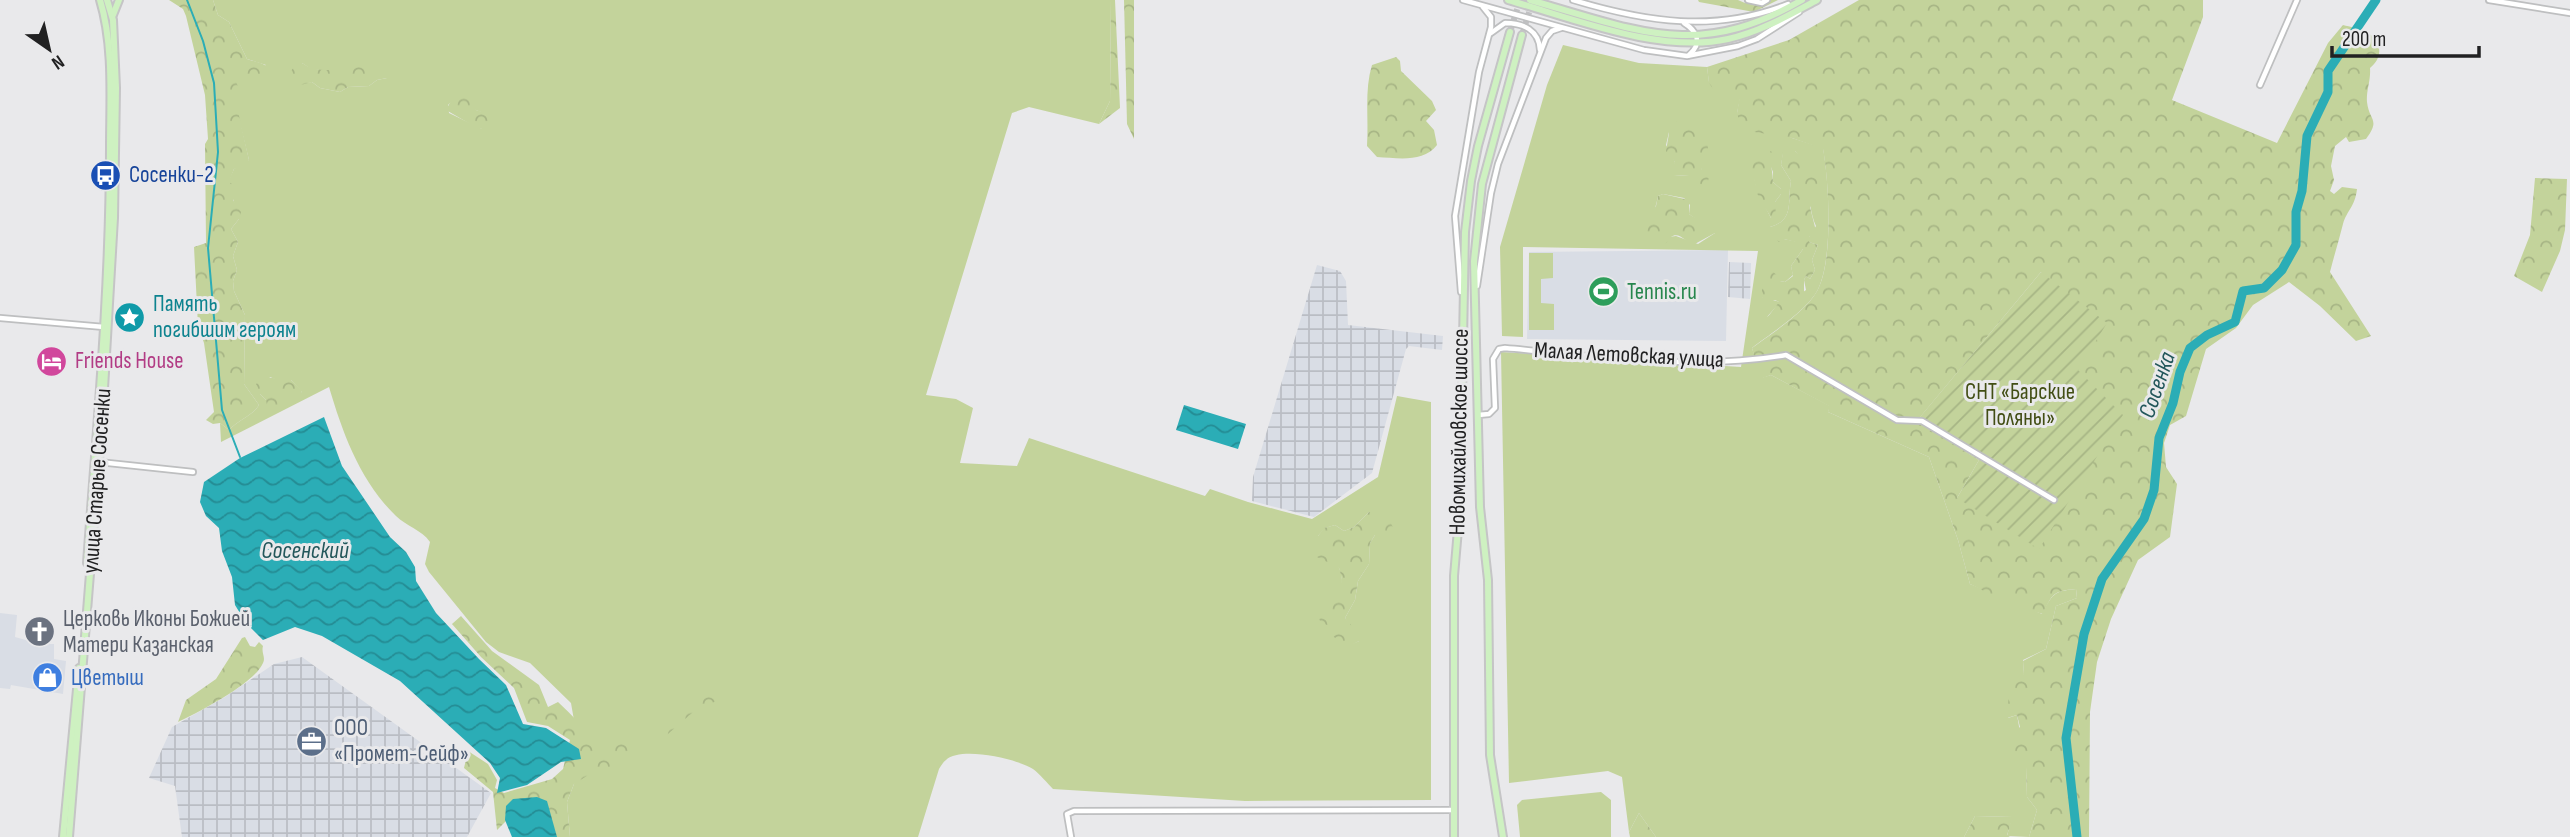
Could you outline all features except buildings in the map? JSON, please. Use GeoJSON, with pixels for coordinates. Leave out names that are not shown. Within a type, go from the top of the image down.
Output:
{"type":"FeatureCollection","features":[{"type":"Feature","properties":{"kind":"main road","name":"улица Старые Сосенки"},"geometry":{"type":"LineString","coordinates":[[66,837],[106,327],[110,124],[107,30],[100,0]]}},
{"type":"Feature","properties":{"kind":"main road","name":"улица Старые Сосенки"},"geometry":{"type":"LineString","coordinates":[[66,837],[99,462],[116,145],[113,20],[107,0]]}},
{"type":"Feature","properties":{"kind":"main road"},"geometry":{"type":"LineString","coordinates":[[113,20],[119,0]]}},
{"type":"Feature","properties":{"kind":"main road"},"geometry":{"type":"LineString","coordinates":[[1508,0],[1632,35],[1673,43],[1729,38],[1758,29],[1817,0]]}},
{"type":"Feature","properties":{"kind":"main road"},"geometry":{"type":"LineString","coordinates":[[1530,0],[1634,30],[1696,40],[1755,24],[1800,0]]}},
{"type":"Feature","properties":{"kind":"main road","name":"Новомихайловское шоссе"},"geometry":{"type":"LineString","coordinates":[[1454,837],[1454,576],[1460,506],[1465,233],[1471,181],[1510,32]]}},
{"type":"Feature","properties":{"kind":"main road","name":"Новомихайловское шоссе"},"geometry":{"type":"LineString","coordinates":[[1503,837],[1490,755],[1488,580],[1480,507],[1477,415],[1475,233],[1482,184],[1522,35]]}},
{"type":"Feature","properties":{"kind":"street"},"geometry":{"type":"LineString","coordinates":[[1464,0],[1644,50],[1687,56],[1722,51],[1757,39],[1817,0]]}},
{"type":"Feature","properties":{"kind":"street"},"geometry":{"type":"LineString","coordinates":[[1748,0],[1762,3],[1767,0]]}},
{"type":"Feature","properties":{"kind":"street"},"geometry":{"type":"LineString","coordinates":[[1576,1],[1640,17],[1683,23],[1755,15],[1800,0]]}},
{"type":"Feature","properties":{"kind":"street"},"geometry":{"type":"LineString","coordinates":[[2260,85],[2297,0]]}},
{"type":"Feature","properties":{"kind":"street"},"geometry":{"type":"LineString","coordinates":[[2489,0],[2570,13]]}},
{"type":"Feature","properties":{"kind":"street"},"geometry":{"type":"LineString","coordinates":[[1462,300],[1455,216],[1479,72],[1489,36],[1491,17],[1481,5]]}},
{"type":"Feature","properties":{"kind":"street"},"geometry":{"type":"LineString","coordinates":[[1489,36],[1493,30],[1505,23],[1519,24],[1533,32],[1540,45],[1540,55]]}},
{"type":"Feature","properties":{"kind":"street"},"geometry":{"type":"LineString","coordinates":[[1683,23],[1693,29],[1696,40],[1693,51],[1687,56]]}},
{"type":"Feature","properties":{"kind":"street"},"geometry":{"type":"LineString","coordinates":[[1475,301],[1491,193],[1498,164],[1548,34],[1556,29],[1568,29]]}},
{"type":"Feature","properties":{"kind":"street"},"geometry":{"type":"LineString","coordinates":[[0,318],[106,327]]}},
{"type":"Feature","properties":{"kind":"street","name":"Малая Летовская улица"},"geometry":{"type":"LineString","coordinates":[[1477,415],[1489,414],[1495,408],[1493,359],[1499,349],[1675,361],[1786,355],[1897,420],[1922,421],[2054,500]]}},
{"type":"Feature","properties":{"kind":"street"},"geometry":{"type":"LineString","coordinates":[[99,462],[193,472]]}},
{"type":"Feature","properties":{"kind":"street"},"geometry":{"type":"LineString","coordinates":[[1071,837],[1067,814],[1074,811],[1454,810]]}},
{"type":"Feature","properties":{"kind":"shaded area"},"geometry":{"type":"Polygon","coordinates":[[[1728,250],[1726,341],[1527,339],[1529,252],[1728,250]]]}},
{"type":"Feature","properties":{"kind":"shaded area"},"geometry":{"type":"Polygon","coordinates":[[[1729,262],[1751,263],[1750,299],[1728,297],[1729,262]]]}},
{"type":"Feature","properties":{"kind":"shaded area"},"geometry":{"type":"Polygon","coordinates":[[[1317,265],[1340,271],[1346,281],[1348,325],[1443,336],[1442,350],[1409,346],[1406,349],[1372,473],[1314,517],[1252,501],[1253,477],[1317,265]]]}},
{"type":"Feature","properties":{"kind":"shaded area"},"geometry":{"type":"Polygon","coordinates":[[[0,613],[17,615],[15,637],[40,644],[54,644],[54,659],[66,661],[63,694],[11,685],[10,689],[0,688],[0,613]]]}},
{"type":"Feature","properties":{"kind":"shaded area"},"geometry":{"type":"Polygon","coordinates":[[[302,657],[491,793],[467,837],[182,837],[175,786],[149,778],[172,727],[225,697],[274,664],[302,657]]]}},
{"type":"Feature","properties":{"kind":"green space"},"geometry":{"type":"Polygon","coordinates":[[[169,0],[213,0],[218,15],[229,22],[247,59],[266,66],[272,77],[260,84],[236,82],[245,101],[237,107],[249,160],[245,167],[234,169],[229,182],[241,190],[233,200],[241,212],[231,229],[238,242],[233,256],[237,270],[233,281],[234,291],[245,315],[244,384],[259,405],[229,430],[220,423],[213,424],[206,420],[214,412],[204,343],[198,326],[194,247],[206,243],[205,144],[208,139],[205,95],[186,16],[183,9],[169,0]]]}},
{"type":"Feature","properties":{"kind":"green space"},"geometry":{"type":"Polygon","coordinates":[[[213,0],[1111,0],[1110,101],[1099,124],[1029,107],[1012,113],[926,395],[956,399],[973,408],[960,463],[1017,466],[1029,438],[1205,496],[1210,489],[1312,519],[1378,477],[1397,396],[1431,402],[1431,800],[1245,801],[1053,789],[1036,771],[1025,765],[1002,758],[964,754],[946,760],[939,769],[918,837],[570,837],[567,802],[574,784],[579,749],[571,703],[530,663],[499,652],[486,642],[429,572],[425,564],[430,542],[423,534],[396,516],[372,488],[354,456],[329,387],[221,442],[220,423],[229,430],[259,405],[244,384],[245,315],[234,291],[233,281],[237,270],[233,256],[238,242],[231,229],[239,219],[228,182],[234,169],[249,160],[236,107],[236,81],[266,65],[247,59],[229,22],[218,15],[213,0]],[[302,63],[302,83],[312,82],[320,88],[340,92],[348,87],[369,86],[377,80],[387,78],[311,69],[302,63]],[[452,101],[448,105],[449,113],[482,129],[481,112],[452,101]],[[270,377],[260,394],[266,400],[302,392],[291,380],[280,381],[270,377]],[[1369,512],[1354,527],[1344,531],[1335,525],[1325,528],[1318,536],[1337,563],[1342,580],[1330,624],[1338,637],[1350,645],[1359,641],[1345,618],[1355,600],[1358,581],[1369,564],[1370,543],[1375,535],[1369,512]]]}},
{"type":"Feature","properties":{"kind":"green space"},"geometry":{"type":"Polygon","coordinates":[[[1111,0],[1115,0],[1120,108],[1099,124],[1110,101],[1111,0]]]}},
{"type":"Feature","properties":{"kind":"green space"},"geometry":{"type":"Polygon","coordinates":[[[1124,0],[1134,0],[1134,139],[1127,124],[1124,0]]]}},
{"type":"Feature","properties":{"kind":"green space"},"geometry":{"type":"Polygon","coordinates":[[[1698,0],[1760,3],[1778,0],[1754,12],[1698,0]]]}},
{"type":"Feature","properties":{"kind":"green space"},"geometry":{"type":"Polygon","coordinates":[[[1859,0],[2203,0],[2203,17],[2172,100],[2277,143],[2328,43],[2343,25],[2365,31],[2378,44],[2378,59],[2370,68],[2367,98],[2373,127],[2366,139],[2349,142],[2346,137],[2335,146],[2331,166],[2334,180],[2330,191],[2334,194],[2342,187],[2357,189],[2355,200],[2343,224],[2330,272],[2371,336],[2356,341],[2320,306],[2289,282],[2253,305],[2236,328],[2206,349],[2186,416],[2170,425],[2164,443],[2166,467],[2177,484],[2170,537],[2138,560],[2111,619],[2097,662],[2090,712],[2089,837],[2029,837],[2037,810],[2027,797],[2026,767],[2016,763],[2010,736],[2020,727],[2017,715],[2007,718],[2010,681],[2024,674],[2023,661],[2046,649],[2056,606],[2077,598],[2076,589],[2054,595],[2043,614],[2014,606],[1970,584],[1929,457],[1828,412],[1829,406],[1771,375],[1760,379],[1752,348],[1807,304],[1819,287],[1823,274],[1828,219],[1823,149],[1792,138],[1742,130],[1737,113],[1740,95],[1716,93],[1709,83],[1707,67],[1789,40],[1859,0]],[[2041,272],[1916,422],[1979,460],[1957,498],[2078,370],[2041,272]]]}},
{"type":"Feature","properties":{"kind":"green space"},"geometry":{"type":"Polygon","coordinates":[[[1563,45],[1639,63],[1707,67],[1709,82],[1741,94],[1737,113],[1792,138],[1823,148],[1828,198],[1828,238],[1819,287],[1799,312],[1752,348],[1761,378],[1771,375],[1830,406],[1828,412],[1929,457],[1970,584],[2042,614],[2054,595],[2076,589],[2077,598],[2056,606],[2046,649],[2023,660],[2024,674],[2008,718],[2017,715],[2026,766],[2027,797],[2037,810],[2029,837],[2007,836],[2012,817],[1975,816],[1964,837],[1656,837],[1639,813],[1629,832],[1622,777],[1608,771],[1509,783],[1501,352],[1741,367],[1758,251],[1523,247],[1523,337],[1502,336],[1500,247],[1547,85],[1563,45]],[[1669,132],[1666,145],[1675,162],[1674,175],[1689,176],[1701,170],[1702,165],[1669,132]],[[1795,151],[1783,154],[1781,165],[1791,181],[1787,215],[1778,224],[1770,227],[1784,239],[1803,243],[1803,249],[1791,266],[1793,275],[1785,282],[1762,287],[1762,297],[1780,302],[1767,317],[1806,290],[1804,280],[1806,276],[1810,279],[1815,270],[1812,260],[1818,245],[1809,242],[1816,226],[1800,158],[1795,151]],[[1769,162],[1754,173],[1758,191],[1771,218],[1781,189],[1773,182],[1769,162]],[[1663,194],[1658,196],[1651,223],[1654,239],[1676,236],[1698,244],[1715,233],[1689,214],[1690,205],[1684,198],[1663,194]]]}},
{"type":"Feature","properties":{"kind":"green space"},"geometry":{"type":"Polygon","coordinates":[[[1396,57],[1400,61],[1401,71],[1432,101],[1436,110],[1426,121],[1434,130],[1437,145],[1425,155],[1377,157],[1367,146],[1367,95],[1372,65],[1396,57]]]}},
{"type":"Feature","properties":{"kind":"green space"},"geometry":{"type":"Polygon","coordinates":[[[302,63],[321,70],[376,66],[386,68],[387,78],[377,80],[369,86],[348,87],[340,92],[320,88],[312,82],[293,87],[284,83],[293,68],[302,63]]]}},
{"type":"Feature","properties":{"kind":"green space"},"geometry":{"type":"Polygon","coordinates":[[[458,94],[468,97],[476,110],[486,113],[490,123],[482,129],[477,128],[446,110],[453,97],[458,94]]]}},
{"type":"Feature","properties":{"kind":"green space"},"geometry":{"type":"Polygon","coordinates":[[[1674,121],[1695,128],[1705,137],[1708,150],[1701,170],[1709,173],[1708,184],[1695,189],[1689,176],[1674,175],[1671,171],[1675,162],[1666,151],[1669,133],[1667,128],[1674,121]]]}},
{"type":"Feature","properties":{"kind":"green space"},"geometry":{"type":"Polygon","coordinates":[[[1756,147],[1772,152],[1773,182],[1781,189],[1775,202],[1776,216],[1771,218],[1759,198],[1749,164],[1752,150],[1756,147]]]}},
{"type":"Feature","properties":{"kind":"green space"},"geometry":{"type":"Polygon","coordinates":[[[1785,149],[1795,151],[1802,158],[1812,159],[1817,169],[1818,201],[1810,207],[1816,231],[1809,237],[1809,242],[1818,245],[1812,260],[1815,270],[1810,279],[1806,276],[1804,280],[1804,295],[1790,311],[1771,320],[1767,318],[1779,302],[1765,301],[1762,297],[1758,278],[1761,269],[1766,266],[1780,281],[1785,282],[1793,276],[1791,266],[1803,249],[1803,244],[1784,239],[1779,242],[1768,232],[1770,227],[1778,224],[1787,215],[1791,181],[1781,165],[1785,149]]]}},
{"type":"Feature","properties":{"kind":"green space"},"geometry":{"type":"Polygon","coordinates":[[[2535,178],[2567,179],[2565,230],[2560,251],[2542,292],[2514,276],[2530,235],[2535,178]]]}},
{"type":"Feature","properties":{"kind":"green space"},"geometry":{"type":"Polygon","coordinates":[[[1663,194],[1689,200],[1689,214],[1715,228],[1715,233],[1693,245],[1677,235],[1665,244],[1655,244],[1645,228],[1651,220],[1650,214],[1656,206],[1658,196],[1663,194]]]}},
{"type":"Feature","properties":{"kind":"green space"},"geometry":{"type":"Polygon","coordinates":[[[1529,253],[1553,253],[1553,278],[1541,279],[1541,303],[1554,304],[1554,330],[1529,330],[1529,253]]]}},
{"type":"Feature","properties":{"kind":"green space","name":"СНТ «Барские Поляны»"},"geometry":{"type":"Polygon","coordinates":[[[2041,272],[2107,323],[2078,370],[2123,415],[2039,549],[1957,498],[1979,460],[1915,423],[2041,272]]]}},
{"type":"Feature","properties":{"kind":"green space"},"geometry":{"type":"Polygon","coordinates":[[[264,377],[291,380],[302,391],[287,405],[268,410],[266,400],[256,384],[264,377]]]}},
{"type":"Feature","properties":{"kind":"green space"},"geometry":{"type":"Polygon","coordinates":[[[1369,512],[1389,520],[1394,529],[1375,535],[1370,543],[1369,564],[1358,581],[1355,600],[1345,618],[1352,626],[1361,630],[1359,641],[1350,646],[1332,636],[1328,626],[1320,621],[1317,611],[1337,600],[1342,579],[1339,568],[1315,556],[1318,536],[1324,528],[1335,525],[1344,531],[1354,527],[1369,512]]]}},
{"type":"Feature","properties":{"kind":"green space"},"geometry":{"type":"Polygon","coordinates":[[[461,616],[492,651],[539,685],[548,707],[558,702],[596,746],[647,736],[670,723],[691,693],[715,686],[716,701],[692,713],[661,740],[574,784],[567,802],[570,837],[550,837],[510,807],[506,821],[497,830],[493,792],[464,768],[468,751],[488,764],[497,780],[495,788],[504,793],[552,779],[563,769],[570,740],[548,726],[527,722],[514,688],[481,657],[452,624],[461,616]]]}},
{"type":"Feature","properties":{"kind":"green space"},"geometry":{"type":"Polygon","coordinates":[[[245,637],[250,646],[255,647],[259,642],[263,646],[264,661],[258,671],[225,696],[178,722],[186,700],[216,679],[245,637]]]}},
{"type":"Feature","properties":{"kind":"green space"},"geometry":{"type":"Polygon","coordinates":[[[1601,792],[1611,800],[1611,837],[1520,837],[1517,805],[1522,800],[1601,792]]]}},
{"type":"Feature","properties":{"kind":"green space"},"geometry":{"type":"Polygon","coordinates":[[[1639,813],[1656,837],[1630,837],[1629,832],[1639,813]]]}},
{"type":"Feature","properties":{"kind":"green space"},"geometry":{"type":"Polygon","coordinates":[[[1975,816],[2013,817],[2007,835],[2010,837],[1964,837],[1975,816]]]}},
{"type":"Feature","properties":{"kind":"water"},"geometry":{"type":"Polygon","coordinates":[[[1184,405],[1246,424],[1238,449],[1176,430],[1184,405]]]}},
{"type":"Feature","properties":{"kind":"water","name":"Сосенский"},"geometry":{"type":"Polygon","coordinates":[[[324,417],[342,466],[390,537],[406,552],[415,567],[416,581],[436,613],[506,685],[523,724],[546,728],[579,749],[581,759],[561,762],[527,785],[497,793],[500,778],[490,763],[400,681],[322,636],[295,627],[263,640],[246,623],[235,605],[232,577],[222,551],[219,528],[206,516],[200,502],[204,482],[240,458],[324,417]]]}},
{"type":"Feature","properties":{"kind":"water"},"geometry":{"type":"Polygon","coordinates":[[[537,797],[547,801],[557,837],[512,837],[505,820],[506,806],[513,799],[537,797]]]}},
{"type":"Feature","properties":{"kind":"waterway"},"geometry":{"type":"LineString","coordinates":[[187,0],[203,41],[214,83],[218,152],[208,248],[222,410],[240,457]]}},
{"type":"Feature","properties":{"kind":"waterway","name":"Сосенка"},"geometry":{"type":"LineString","coordinates":[[2077,837],[2066,738],[2084,634],[2102,579],[2144,519],[2154,490],[2159,438],[2190,348],[2207,335],[2235,322],[2243,291],[2264,288],[2282,270],[2296,245],[2296,212],[2302,191],[2307,136],[2328,92],[2328,71],[2376,0]]}},
{"type":"Feature","properties":{"kind":"tunnel"},"geometry":{"type":"LineString","coordinates":[[1510,32],[1520,0]]}},
{"type":"Feature","properties":{"kind":"tunnel"},"geometry":{"type":"LineString","coordinates":[[1522,35],[1532,3]]}},
{"type":"Feature","properties":{"kind":"place","name":"Сосенки-2"},"geometry":{"type":"Point","coordinates":[106,175]}},
{"type":"Feature","properties":{"kind":"place","name":"Tennis.ru"},"geometry":{"type":"Point","coordinates":[1604,292]}},
{"type":"Feature","properties":{"kind":"place","name":"Память погибшим героям"},"geometry":{"type":"Point","coordinates":[130,317]}},
{"type":"Feature","properties":{"kind":"place","name":"Friends House"},"geometry":{"type":"Point","coordinates":[52,361]}},
{"type":"Feature","properties":{"kind":"place","name":"Церковь Иконы Божией Матери Казанская"},"geometry":{"type":"Point","coordinates":[40,632]}},
{"type":"Feature","properties":{"kind":"place","name":"Цветыш"},"geometry":{"type":"Point","coordinates":[48,678]}},
{"type":"Feature","properties":{"kind":"place","name":"ООО «Промет-Сейф»"},"geometry":{"type":"Point","coordinates":[311,741]}}]}
